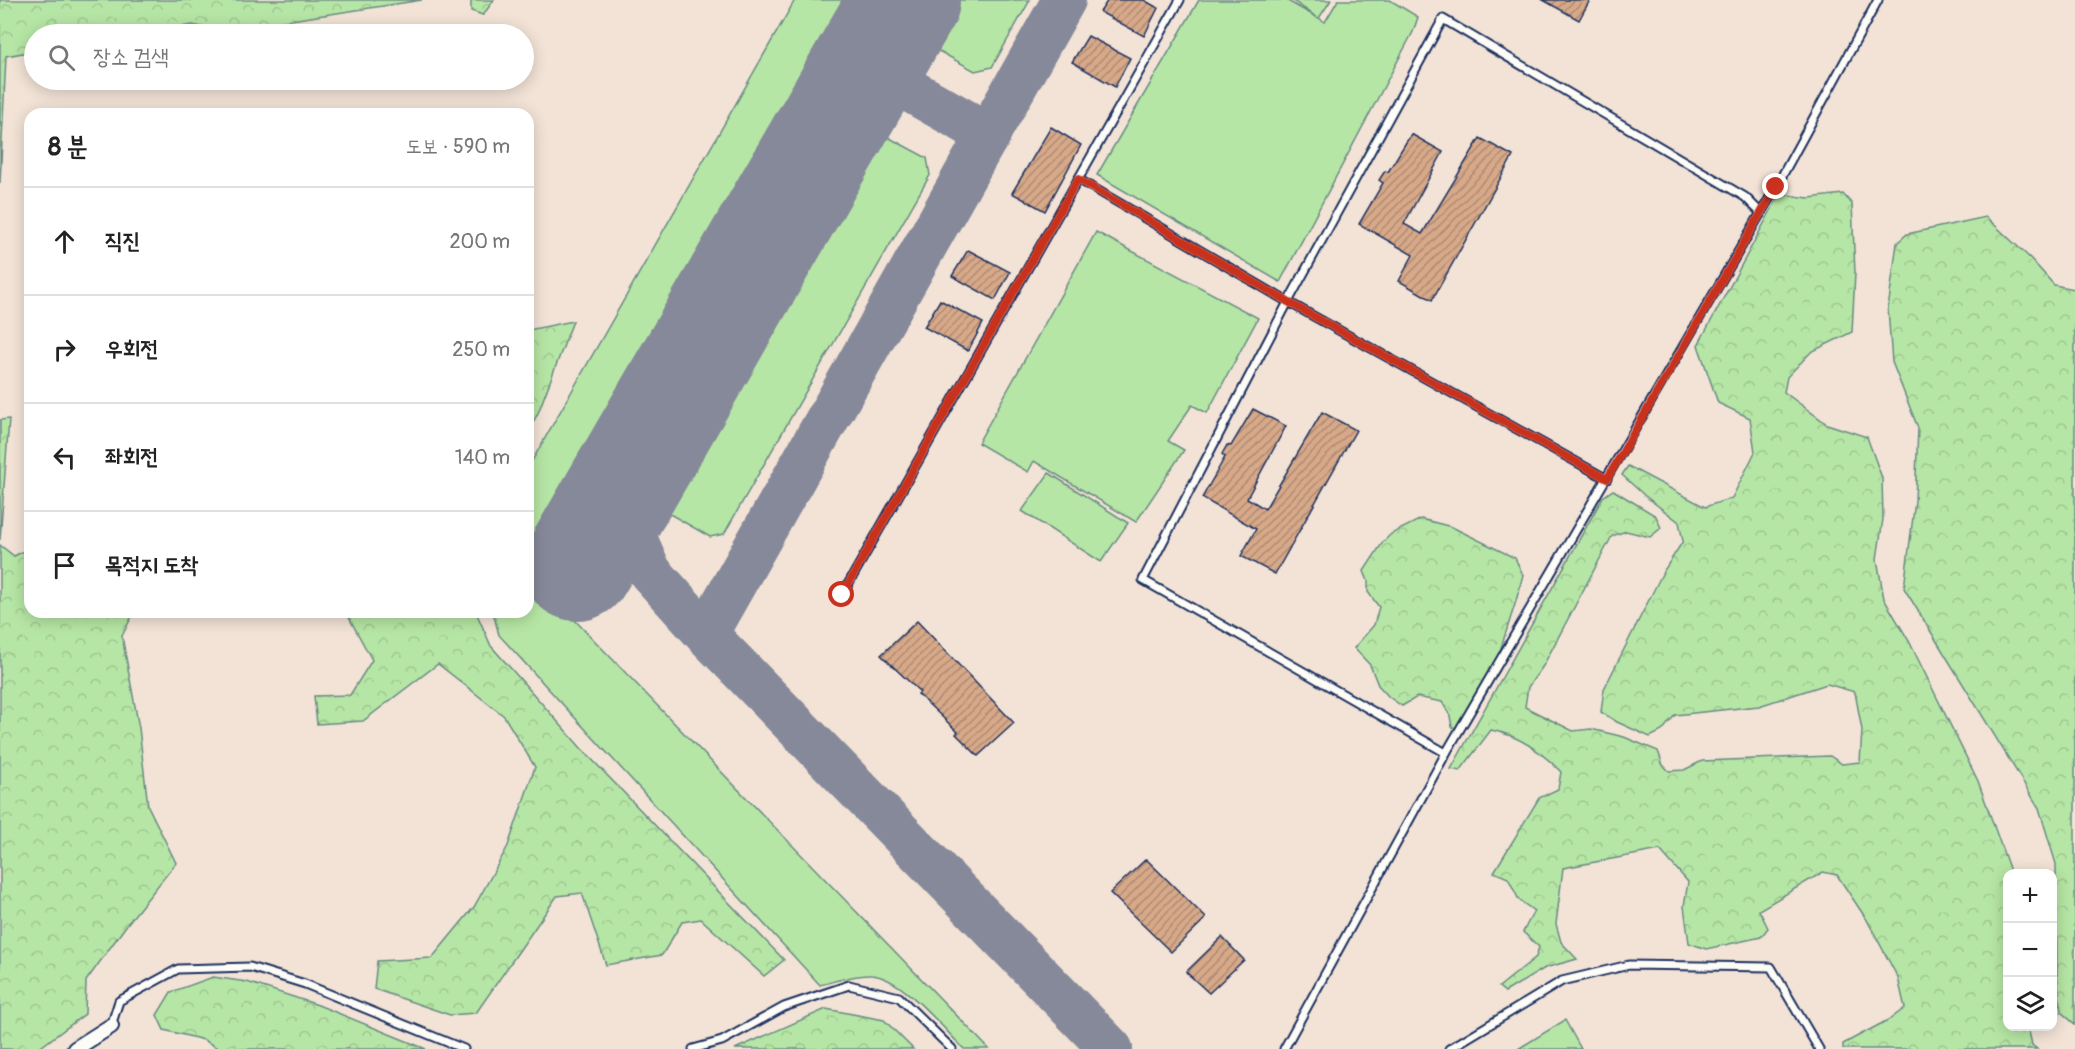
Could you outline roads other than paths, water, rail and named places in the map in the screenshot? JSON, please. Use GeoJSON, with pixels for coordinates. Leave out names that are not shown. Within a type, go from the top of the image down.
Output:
{"type":"FeatureCollection","features":[{"type":"Feature","properties":{"kind":"street"},"geometry":{"type":"LineString","coordinates":[[75,1049],[111,1026]]}},
{"type":"Feature","properties":{"kind":"lane"},"geometry":{"type":"LineString","coordinates":[[842,595],[1180,0]]}},
{"type":"Feature","properties":{"kind":"lane"},"geometry":{"type":"LineString","coordinates":[[1284,1049],[1446,753],[1761,213],[1878,0]]}},
{"type":"Feature","properties":{"kind":"lane"},"geometry":{"type":"LineString","coordinates":[[1446,753],[1143,580],[1288,302],[1443,19],[1745,197],[1761,213]]}},
{"type":"Feature","properties":{"kind":"lane"},"geometry":{"type":"LineString","coordinates":[[1078,179],[1288,302],[1607,479]]}},
{"type":"Feature","properties":{"kind":"lane"},"geometry":{"type":"LineString","coordinates":[[1449,1049],[1562,981],[1629,965],[1772,967],[1820,1049]]}},
{"type":"Feature","properties":{"kind":"lane"},"geometry":{"type":"LineString","coordinates":[[111,1026],[119,1001],[178,969],[250,968],[305,984],[464,1049]]}},
{"type":"Feature","properties":{"kind":"lane"},"geometry":{"type":"LineString","coordinates":[[693,1049],[722,1041],[784,1007],[849,985],[899,997],[952,1049]]}}]}
